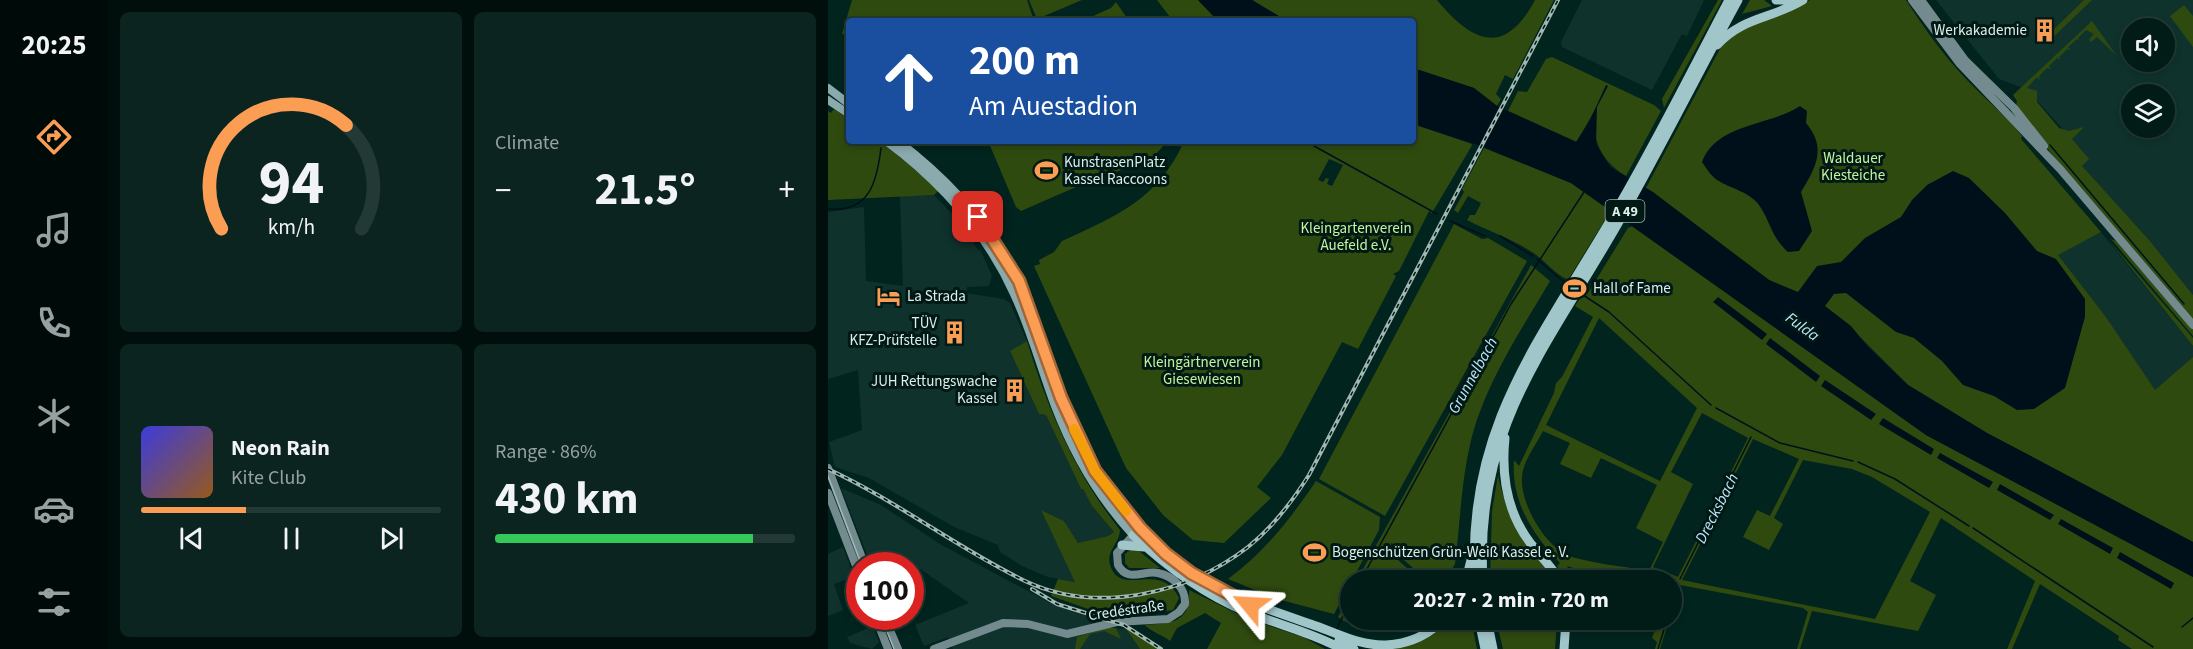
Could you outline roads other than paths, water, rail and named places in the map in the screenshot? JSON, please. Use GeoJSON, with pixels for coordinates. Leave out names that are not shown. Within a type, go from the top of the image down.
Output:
{"type":"FeatureCollection","features":[{"type":"Feature","properties":{"kind":"highway","name":"A 49"},"geometry":{"type":"LineString","coordinates":[[1475,570],[1475,543],[1483,476],[1492,438],[1516,380],[1560,309],[1617,226],[1729,0]]}},
{"type":"Feature","properties":{"kind":"highway","name":"A 49"},"geometry":{"type":"LineString","coordinates":[[1677,105],[1738,0]]}},
{"type":"Feature","properties":{"kind":"highway"},"geometry":{"type":"LineString","coordinates":[[1776,0],[1791,0]]}},
{"type":"Feature","properties":{"kind":"highway"},"geometry":{"type":"LineString","coordinates":[[1707,56],[1721,40],[1743,23],[1779,12],[1803,0]]}},
{"type":"Feature","properties":{"kind":"highway","name":"A 49"},"geometry":{"type":"LineString","coordinates":[[1483,570],[1482,539],[1485,507],[1493,465],[1508,418],[1527,373],[1560,309]]}},
{"type":"Feature","properties":{"kind":"highway"},"geometry":{"type":"LineString","coordinates":[[1508,418],[1504,466],[1510,503],[1523,532],[1552,570]]}},
{"type":"Feature","properties":{"kind":"highway"},"geometry":{"type":"LineString","coordinates":[[1136,531],[1146,547],[1187,581],[1208,593],[1248,612],[1324,634]]}},
{"type":"Feature","properties":{"kind":"highway"},"geometry":{"type":"LineString","coordinates":[[1136,531],[1191,573],[1250,605],[1298,621],[1354,649]]}},
{"type":"Feature","properties":{"kind":"highway"},"geometry":{"type":"LineString","coordinates":[[1468,570],[1475,543]]}},
{"type":"Feature","properties":{"kind":"highway"},"geometry":{"type":"LineString","coordinates":[[1122,545],[1146,547]]}},
{"type":"Feature","properties":{"kind":"highway"},"geometry":{"type":"LineString","coordinates":[[1342,644],[1399,644],[1430,630]]}},
{"type":"Feature","properties":{"kind":"highway"},"geometry":{"type":"LineString","coordinates":[[1481,630],[1485,649]]}},
{"type":"Feature","properties":{"kind":"highway"},"geometry":{"type":"LineString","coordinates":[[1489,630],[1492,649]]}},
{"type":"Feature","properties":{"kind":"highway"},"geometry":{"type":"LineString","coordinates":[[1564,649],[1565,630]]}},
{"type":"Feature","properties":{"kind":"highway"},"geometry":{"type":"LineString","coordinates":[[1570,649],[1571,630]]}},
{"type":"Feature","properties":{"kind":"main road"},"geometry":{"type":"LineString","coordinates":[[1912,0],[1960,64],[2060,170],[2193,325]]}},
{"type":"Feature","properties":{"kind":"main road"},"geometry":{"type":"LineString","coordinates":[[1921,0],[1965,60],[2026,122],[2060,170]]}},
{"type":"Feature","properties":{"kind":"main road"},"geometry":{"type":"LineString","coordinates":[[828,88],[846,102]]}},
{"type":"Feature","properties":{"kind":"main road"},"geometry":{"type":"LineString","coordinates":[[828,100],[846,112]]}},
{"type":"Feature","properties":{"kind":"main road"},"geometry":{"type":"LineString","coordinates":[[890,144],[944,190],[980,234],[998,262],[1022,312],[1056,408],[1073,445],[1110,508],[1136,531]]}},
{"type":"Feature","properties":{"kind":"main road"},"geometry":{"type":"LineString","coordinates":[[901,144],[958,194],[978,217],[1011,266],[1028,303],[1076,434],[1095,471],[1136,531]]}},
{"type":"Feature","properties":{"kind":"main road"},"geometry":{"type":"LineString","coordinates":[[828,468],[853,552]]}},
{"type":"Feature","properties":{"kind":"main road"},"geometry":{"type":"LineString","coordinates":[[828,493],[858,552]]}},
{"type":"Feature","properties":{"kind":"main road"},"geometry":{"type":"LineString","coordinates":[[1122,545],[1136,531]]}},
{"type":"Feature","properties":{"kind":"main road","name":"Credéstraße"},"geometry":{"type":"LineString","coordinates":[[934,649],[1003,623],[1028,624],[1067,634],[1099,625],[1168,619],[1174,616],[1185,604],[1182,588],[1156,572],[1126,574],[1117,562],[1117,553],[1122,545]]}},
{"type":"Feature","properties":{"kind":"main road"},"geometry":{"type":"LineString","coordinates":[[881,630],[887,645],[898,649]]}},
{"type":"Feature","properties":{"kind":"main road"},"geometry":{"type":"LineString","coordinates":[[885,630],[887,645]]}},
{"type":"Feature","properties":{"kind":"water"},"geometry":{"type":"Polygon","coordinates":[[[1198,0],[1252,0],[1282,18],[1215,18],[1198,0]]]}},
{"type":"Feature","properties":{"kind":"water","name":"Fulda"},"geometry":{"type":"Polygon","coordinates":[[[1416,69],[1474,88],[1497,106],[1576,142],[1590,120],[1606,85],[1608,86],[1597,107],[1596,144],[1610,167],[1653,192],[1769,280],[1798,292],[1817,266],[1841,262],[1865,238],[1901,217],[1912,200],[1927,185],[1953,171],[1969,178],[2005,213],[2037,251],[2056,259],[2085,299],[2085,317],[2065,388],[2034,409],[2017,410],[1994,396],[1963,385],[1942,361],[1914,338],[1896,332],[1846,293],[1834,294],[1825,306],[1851,326],[1868,347],[1908,385],[1987,433],[2193,542],[2193,577],[1926,435],[1571,183],[1481,146],[1419,126],[1416,122],[1416,69]]]}},
{"type":"Feature","properties":{"kind":"water"},"geometry":{"type":"Polygon","coordinates":[[[1800,106],[1807,111],[1806,123],[1818,149],[1815,166],[1801,192],[1812,231],[1799,251],[1788,252],[1775,236],[1757,203],[1747,194],[1717,180],[1702,162],[1709,149],[1731,132],[1788,113],[1800,106]]]}},
{"type":"Feature","properties":{"kind":"water"},"geometry":{"type":"Polygon","coordinates":[[[1718,297],[1767,334],[1762,340],[1713,302],[1718,297]]]}},
{"type":"Feature","properties":{"kind":"water"},"geometry":{"type":"Polygon","coordinates":[[[1770,338],[1820,376],[1816,382],[1766,344],[1770,338]]]}},
{"type":"Feature","properties":{"kind":"water"},"geometry":{"type":"Polygon","coordinates":[[[1825,380],[1876,414],[1871,420],[1821,386],[1825,380]]]}},
{"type":"Feature","properties":{"kind":"water"},"geometry":{"type":"Polygon","coordinates":[[[1883,418],[1934,449],[1931,455],[1879,424],[1883,418]]]}},
{"type":"Feature","properties":{"kind":"water"},"geometry":{"type":"Polygon","coordinates":[[[1940,453],[1993,482],[1989,488],[1937,458],[1940,453]]]}},
{"type":"Feature","properties":{"kind":"water"},"geometry":{"type":"Polygon","coordinates":[[[2000,484],[2054,515],[2050,520],[1997,490],[2000,484]]]}},
{"type":"Feature","properties":{"kind":"water"},"geometry":{"type":"Polygon","coordinates":[[[2061,519],[2113,548],[2110,554],[2058,524],[2061,519]]]}},
{"type":"Feature","properties":{"kind":"water"},"geometry":{"type":"Polygon","coordinates":[[[2120,552],[2174,583],[2171,589],[2117,558],[2120,552]]]}},
{"type":"Feature","properties":{"kind":"waterway"},"geometry":{"type":"LineString","coordinates":[[1310,144],[1437,214]]}},
{"type":"Feature","properties":{"kind":"waterway"},"geometry":{"type":"LineString","coordinates":[[2050,145],[2184,304]]}},
{"type":"Feature","properties":{"kind":"waterway"},"geometry":{"type":"LineString","coordinates":[[828,209],[853,206],[869,192],[874,183],[881,148]]}},
{"type":"Feature","properties":{"kind":"waterway","name":"Grunnelbach"},"geometry":{"type":"LineString","coordinates":[[1366,570],[1511,304],[1584,192]]}},
{"type":"Feature","properties":{"kind":"waterway"},"geometry":{"type":"LineString","coordinates":[[1450,221],[1485,236]]}},
{"type":"Feature","properties":{"kind":"waterway"},"geometry":{"type":"LineString","coordinates":[[1500,236],[1533,256]]}},
{"type":"Feature","properties":{"kind":"waterway"},"geometry":{"type":"LineString","coordinates":[[1537,259],[1566,284]]}},
{"type":"Feature","properties":{"kind":"waterway"},"geometry":{"type":"LineString","coordinates":[[1580,293],[1609,312],[1711,405]]}},
{"type":"Feature","properties":{"kind":"waterway"},"geometry":{"type":"LineString","coordinates":[[1716,408],[1780,443],[1853,461]]}},
{"type":"Feature","properties":{"kind":"waterway","name":"Drecksbach"},"geometry":{"type":"LineString","coordinates":[[1682,575],[1751,437]]}},
{"type":"Feature","properties":{"kind":"waterway"},"geometry":{"type":"LineString","coordinates":[[1858,462],[1895,479],[1969,526]]}},
{"type":"Feature","properties":{"kind":"waterway"},"geometry":{"type":"LineString","coordinates":[[1973,528],[2153,647]]}},
{"type":"Feature","properties":{"kind":"waterway"},"geometry":{"type":"LineString","coordinates":[[2182,627],[2193,618]]}},
{"type":"Feature","properties":{"kind":"waterway","name":"Grunnelbach"},"geometry":{"type":"LineString","coordinates":[[1336,631],[1340,622]]}},
{"type":"Feature","properties":{"kind":"waterway","name":"Drecksbach"},"geometry":{"type":"LineString","coordinates":[[1658,649],[1664,630]]}},
{"type":"Feature","properties":{"kind":"tram line"},"geometry":{"type":"LineString","coordinates":[[828,476],[857,552]]}},
{"type":"Feature","properties":{"kind":"tram line"},"geometry":{"type":"LineString","coordinates":[[887,630],[894,649]]}},
{"type":"Feature","properties":{"kind":"railway"},"geometry":{"type":"LineString","coordinates":[[828,469],[878,495],[1000,568],[1025,581],[1053,591],[1082,597],[1111,598],[1141,594],[1198,577],[1224,563],[1248,547],[1274,523],[1309,475],[1558,0]]}},
{"type":"Feature","properties":{"kind":"railway"},"geometry":{"type":"LineString","coordinates":[[1032,589],[1057,604],[1124,625],[1161,649]]}},
{"type":"Feature","properties":{"kind":"place","name":"Werkakademie"},"geometry":{"type":"Point","coordinates":[2045,30]}},
{"type":"Feature","properties":{"kind":"place","name":"KunstrasenPlatz Kassel Raccoons"},"geometry":{"type":"Point","coordinates":[1046,171]}},
{"type":"Feature","properties":{"kind":"place","name":"Hall of Fame"},"geometry":{"type":"Point","coordinates":[1575,288]}},
{"type":"Feature","properties":{"kind":"place","name":"La Strada"},"geometry":{"type":"Point","coordinates":[889,296]}},
{"type":"Feature","properties":{"kind":"place","name":"TÜV KFZ-Prüfstelle"},"geometry":{"type":"Point","coordinates":[955,332]}},
{"type":"Feature","properties":{"kind":"place","name":"JUH Rettungswache Kassel"},"geometry":{"type":"Point","coordinates":[1015,390]}},
{"type":"Feature","properties":{"kind":"place","name":"Bogenschützen Grün-Weiß Kassel e. V."},"geometry":{"type":"Point","coordinates":[1314,552]}},
{"type":"Feature","properties":{"kind":"park label","name":"Waldauer Kiesteiche"},"geometry":{"type":"Point","coordinates":[1853,166]}},
{"type":"Feature","properties":{"kind":"park label","name":"Kleingartenverein Auefeld e.V."},"geometry":{"type":"Point","coordinates":[1356,236]}},
{"type":"Feature","properties":{"kind":"park label","name":"Kleingärtnerverein Giesewiesen"},"geometry":{"type":"Point","coordinates":[1202,370]}}]}
